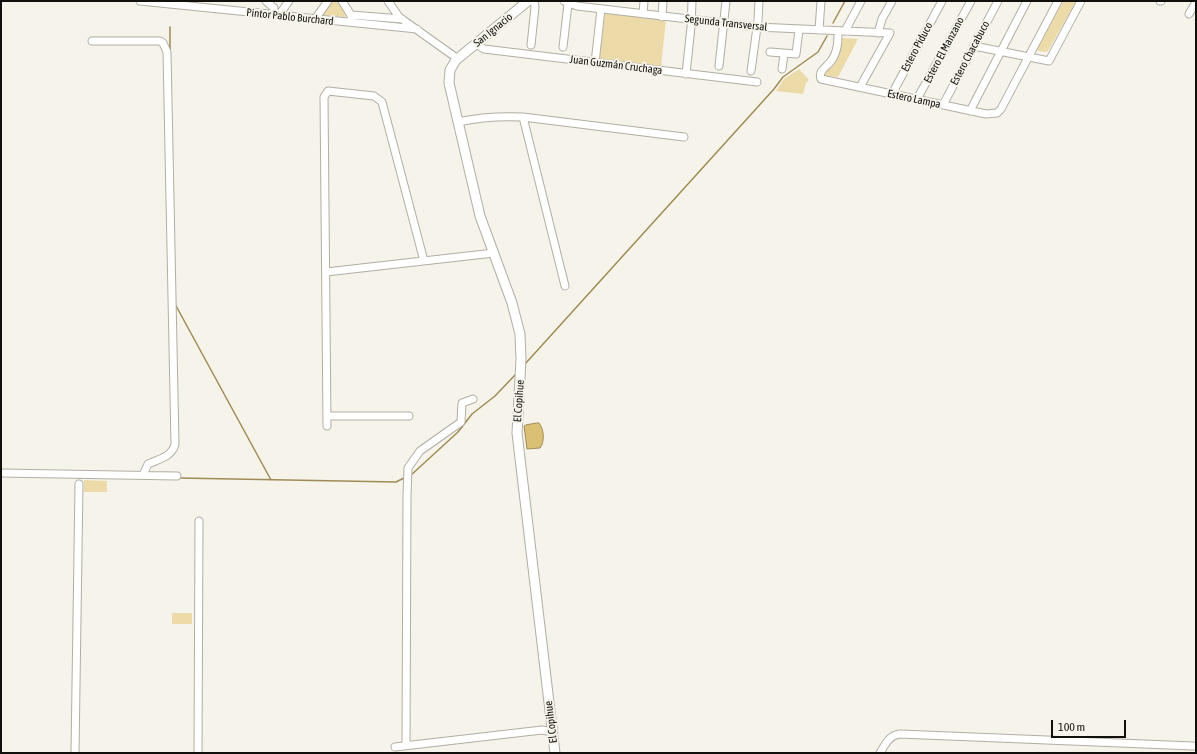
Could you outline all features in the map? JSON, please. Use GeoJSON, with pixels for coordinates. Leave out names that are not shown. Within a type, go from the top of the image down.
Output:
{"type":"FeatureCollection","features":[{"type":"Feature","properties":{"kind":"main road","name":"San Ignacio"},"geometry":{"type":"LineString","coordinates":[[458,59],[528,1]]}},
{"type":"Feature","properties":{"kind":"main road","name":"El Copihue"},"geometry":{"type":"LineString","coordinates":[[458,59],[451,67],[449,78],[450,88],[478,210],[512,303],[520,334],[521,359],[517,433],[555,753]]}},
{"type":"Feature","properties":{"kind":"street","name":"Pintor Pablo Burchard"},"geometry":{"type":"LineString","coordinates":[[140,1],[198,4],[276,15],[417,29]]}},
{"type":"Feature","properties":{"kind":"street"},"geometry":{"type":"LineString","coordinates":[[266,1],[273,7],[276,15],[289,1]]}},
{"type":"Feature","properties":{"kind":"street"},"geometry":{"type":"LineString","coordinates":[[315,19],[328,1]]}},
{"type":"Feature","properties":{"kind":"street"},"geometry":{"type":"LineString","coordinates":[[342,1],[351,15],[350,23]]}},
{"type":"Feature","properties":{"kind":"street"},"geometry":{"type":"LineString","coordinates":[[388,1],[402,19],[458,59]]}},
{"type":"Feature","properties":{"kind":"street"},"geometry":{"type":"LineString","coordinates":[[531,45],[535,8],[534,1]]}},
{"type":"Feature","properties":{"kind":"street"},"geometry":{"type":"LineString","coordinates":[[643,14],[644,1]]}},
{"type":"Feature","properties":{"kind":"street"},"geometry":{"type":"LineString","coordinates":[[662,17],[663,1]]}},
{"type":"Feature","properties":{"kind":"street"},"geometry":{"type":"LineString","coordinates":[[686,74],[692,1]]}},
{"type":"Feature","properties":{"kind":"street"},"geometry":{"type":"LineString","coordinates":[[719,66],[726,1]]}},
{"type":"Feature","properties":{"kind":"street"},"geometry":{"type":"LineString","coordinates":[[751,71],[759,1]]}},
{"type":"Feature","properties":{"kind":"street"},"geometry":{"type":"LineString","coordinates":[[819,30],[821,1]]}},
{"type":"Feature","properties":{"kind":"street"},"geometry":{"type":"LineString","coordinates":[[842,31],[861,1]]}},
{"type":"Feature","properties":{"kind":"street"},"geometry":{"type":"LineString","coordinates":[[878,33],[882,19],[892,1]]}},
{"type":"Feature","properties":{"kind":"street","name":"Estero Piduco"},"geometry":{"type":"LineString","coordinates":[[892,94],[942,1]]}},
{"type":"Feature","properties":{"kind":"street","name":"Estero El Manzano"},"geometry":{"type":"LineString","coordinates":[[917,99],[970,1]]}},
{"type":"Feature","properties":{"kind":"street","name":"Estero Chacabuco"},"geometry":{"type":"LineString","coordinates":[[943,105],[998,1]]}},
{"type":"Feature","properties":{"kind":"street"},"geometry":{"type":"LineString","coordinates":[[970,110],[1027,1]]}},
{"type":"Feature","properties":{"kind":"street"},"geometry":{"type":"LineString","coordinates":[[1028,57],[1058,1]]}},
{"type":"Feature","properties":{"kind":"street"},"geometry":{"type":"LineString","coordinates":[[974,46],[1049,61],[1081,1]]}},
{"type":"Feature","properties":{"kind":"street"},"geometry":{"type":"LineString","coordinates":[[563,48],[566,2]]}},
{"type":"Feature","properties":{"kind":"street","name":"Segunda Transversal"},"geometry":{"type":"LineString","coordinates":[[566,2],[577,6],[724,24],[799,30],[890,33],[860,87]]}},
{"type":"Feature","properties":{"kind":"street"},"geometry":{"type":"LineString","coordinates":[[1189,14],[1196,2]]}},
{"type":"Feature","properties":{"kind":"street"},"geometry":{"type":"LineString","coordinates":[[595,63],[601,9]]}},
{"type":"Feature","properties":{"kind":"street"},"geometry":{"type":"LineString","coordinates":[[351,15],[402,19]]}},
{"type":"Feature","properties":{"kind":"street"},"geometry":{"type":"LineString","coordinates":[[770,52],[796,54],[799,30]]}},
{"type":"Feature","properties":{"kind":"street","name":"Estero Lampa"},"geometry":{"type":"LineString","coordinates":[[842,31],[836,53],[829,64],[821,71],[821,79],[986,114],[997,113],[1001,109],[1028,57]]}},
{"type":"Feature","properties":{"kind":"street"},"geometry":{"type":"LineString","coordinates":[[92,41],[160,41],[163,43],[167,52],[174,450],[170,455],[148,464],[143,475]]}},
{"type":"Feature","properties":{"kind":"street","name":"Juan Guzmán Cruchaga"},"geometry":{"type":"LineString","coordinates":[[476,44],[484,48],[757,82]]}},
{"type":"Feature","properties":{"kind":"street"},"geometry":{"type":"LineString","coordinates":[[782,69],[784,54]]}},
{"type":"Feature","properties":{"kind":"street"},"geometry":{"type":"LineString","coordinates":[[327,426],[324,97],[326,93],[330,91],[374,96],[379,98],[383,104],[424,261]]}},
{"type":"Feature","properties":{"kind":"street"},"geometry":{"type":"LineString","coordinates":[[458,122],[481,117],[502,116],[684,137]]}},
{"type":"Feature","properties":{"kind":"street"},"geometry":{"type":"LineString","coordinates":[[523,118],[565,286]]}},
{"type":"Feature","properties":{"kind":"street"},"geometry":{"type":"LineString","coordinates":[[326,272],[494,253]]}},
{"type":"Feature","properties":{"kind":"street"},"geometry":{"type":"LineString","coordinates":[[406,745],[408,468],[420,451],[461,422],[462,403],[473,399]]}},
{"type":"Feature","properties":{"kind":"street"},"geometry":{"type":"LineString","coordinates":[[327,416],[409,416]]}},
{"type":"Feature","properties":{"kind":"street"},"geometry":{"type":"LineString","coordinates":[[1,473],[177,476]]}},
{"type":"Feature","properties":{"kind":"street"},"geometry":{"type":"LineString","coordinates":[[75,753],[79,484]]}},
{"type":"Feature","properties":{"kind":"street"},"geometry":{"type":"LineString","coordinates":[[198,753],[199,521]]}},
{"type":"Feature","properties":{"kind":"street"},"geometry":{"type":"LineString","coordinates":[[395,747],[542,730],[552,732]]}},
{"type":"Feature","properties":{"kind":"street"},"geometry":{"type":"LineString","coordinates":[[880,753],[889,738],[896,734],[1193,746]]}},
{"type":"Feature","properties":{"kind":"shaded area"},"geometry":{"type":"Polygon","coordinates":[[[331,1],[338,1],[346,14],[345,17],[320,15],[331,1]]]}},
{"type":"Feature","properties":{"kind":"shaded area"},"geometry":{"type":"Polygon","coordinates":[[[1063,1],[1076,1],[1048,51],[1038,51],[1037,48],[1063,1]]]}},
{"type":"Feature","properties":{"kind":"shaded area"},"geometry":{"type":"Polygon","coordinates":[[[605,13],[666,20],[661,67],[599,60],[605,13]]]}},
{"type":"Feature","properties":{"kind":"shaded area"},"geometry":{"type":"Polygon","coordinates":[[[842,38],[858,39],[838,77],[826,76],[824,74],[825,71],[834,65],[838,58],[842,38]]]}},
{"type":"Feature","properties":{"kind":"shaded area"},"geometry":{"type":"Polygon","coordinates":[[[799,69],[809,80],[806,83],[803,94],[776,91],[784,79],[799,69]]]}},
{"type":"Feature","properties":{"kind":"shaded area"},"geometry":{"type":"Polygon","coordinates":[[[537,423],[541,426],[543,432],[542,445],[540,448],[527,449],[524,426],[537,423]]]}},
{"type":"Feature","properties":{"kind":"shaded area"},"geometry":{"type":"Polygon","coordinates":[[[84,480],[107,481],[107,492],[84,492],[84,480]]]}},
{"type":"Feature","properties":{"kind":"shaded area"},"geometry":{"type":"Polygon","coordinates":[[[172,613],[192,613],[192,624],[172,624],[172,613]]]}},
{"type":"Feature","properties":{"kind":"waterway"},"geometry":{"type":"LineString","coordinates":[[833,23],[845,1]]}},
{"type":"Feature","properties":{"kind":"waterway"},"geometry":{"type":"LineString","coordinates":[[170,27],[170,53]]}},
{"type":"Feature","properties":{"kind":"waterway"},"geometry":{"type":"LineString","coordinates":[[525,364],[774,89],[783,77],[818,52],[827,36]]}},
{"type":"Feature","properties":{"kind":"waterway"},"geometry":{"type":"LineString","coordinates":[[175,304],[271,480]]}},
{"type":"Feature","properties":{"kind":"waterway"},"geometry":{"type":"LineString","coordinates":[[410,476],[458,432],[472,414],[495,396],[516,374]]}},
{"type":"Feature","properties":{"kind":"waterway"},"geometry":{"type":"LineString","coordinates":[[179,478],[396,482],[404,478]]}}]}
